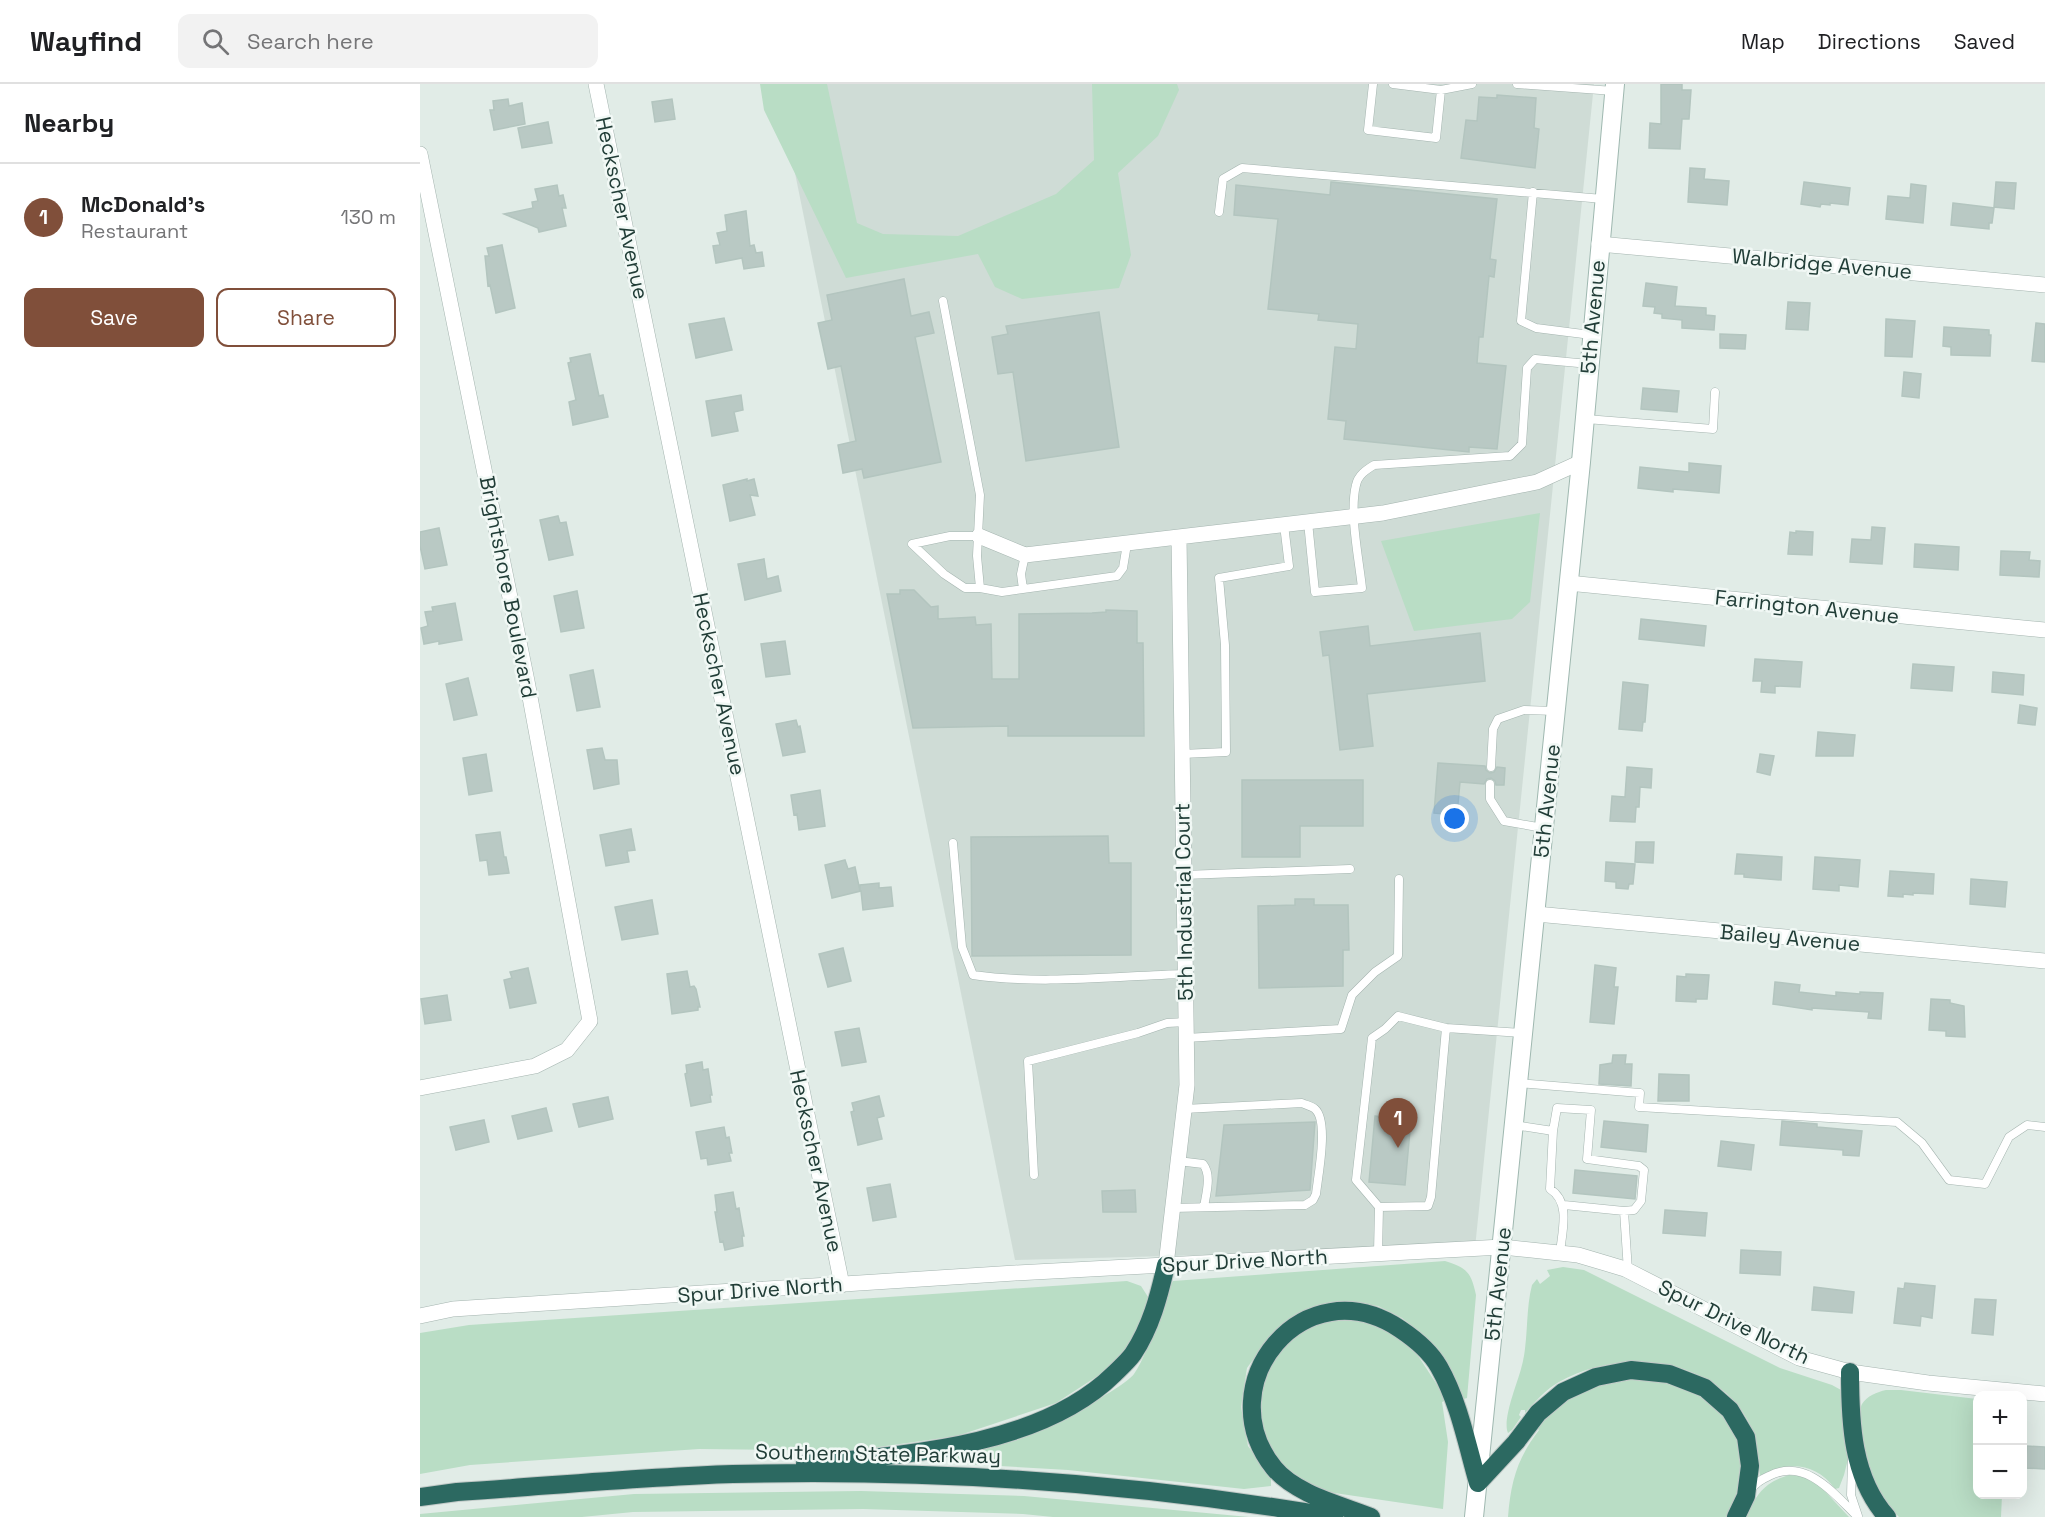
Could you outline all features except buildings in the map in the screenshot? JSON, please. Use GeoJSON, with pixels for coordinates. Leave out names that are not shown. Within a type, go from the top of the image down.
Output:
{"type":"FeatureCollection","features":[{"type":"Feature","properties":{"kind":"highway"},"geometry":{"type":"LineString","coordinates":[[596,1483],[898,1455],[961,1444],[1021,1428],[1065,1410],[1103,1384],[1132,1356],[1148,1327],[1159,1296],[1166,1265]]}},
{"type":"Feature","properties":{"kind":"highway"},"geometry":{"type":"LineString","coordinates":[[1371,1517],[1297,1488],[1275,1470],[1261,1448],[1253,1421],[1253,1395],[1259,1370],[1271,1347],[1293,1327],[1322,1312],[1357,1311],[1389,1322],[1417,1340],[1438,1365],[1453,1395],[1478,1483]]}},
{"type":"Feature","properties":{"kind":"highway"},"geometry":{"type":"LineString","coordinates":[[1478,1483],[1516,1442],[1538,1413],[1563,1392],[1596,1377],[1630,1370],[1669,1374],[1705,1388],[1730,1410],[1746,1437],[1750,1466],[1746,1496],[1736,1517]]}},
{"type":"Feature","properties":{"kind":"highway"},"geometry":{"type":"LineString","coordinates":[[1850,1372],[1853,1437],[1861,1473],[1879,1508],[1887,1517]]}},
{"type":"Feature","properties":{"kind":"highway","name":"Southern State Parkway"},"geometry":{"type":"LineString","coordinates":[[420,1497],[457,1492],[732,1474],[883,1474],[1013,1480],[1148,1490],[1334,1517]]}},
{"type":"Feature","properties":{"kind":"main road","name":"5th Avenue"},"geometry":{"type":"LineString","coordinates":[[1474,1517],[1581,462],[1603,199],[1615,87]]}},
{"type":"Feature","properties":{"kind":"street","name":"Heckscher Avenue"},"geometry":{"type":"LineString","coordinates":[[596,84],[842,1285]]}},
{"type":"Feature","properties":{"kind":"street","name":"Brightshore Boulevard"},"geometry":{"type":"LineString","coordinates":[[420,154],[527,681],[590,1021],[567,1050],[535,1066],[420,1088]]}},
{"type":"Feature","properties":{"kind":"street","name":"Walbridge Avenue"},"geometry":{"type":"LineString","coordinates":[[1599,244],[2045,285]]}},
{"type":"Feature","properties":{"kind":"street"},"geometry":{"type":"LineString","coordinates":[[979,536],[1025,555],[1354,517],[1537,482],[1581,462]]}},
{"type":"Feature","properties":{"kind":"street","name":"5th Industrial Court"},"geometry":{"type":"LineString","coordinates":[[1166,1265],[1187,1085],[1179,538]]}},
{"type":"Feature","properties":{"kind":"street","name":"Farrington Avenue"},"geometry":{"type":"LineString","coordinates":[[1568,583],[2045,630]]}},
{"type":"Feature","properties":{"kind":"street","name":"Bailey Avenue"},"geometry":{"type":"LineString","coordinates":[[1536,914],[2045,961]]}},
{"type":"Feature","properties":{"kind":"street","name":"Spur Drive North"},"geometry":{"type":"LineString","coordinates":[[420,1316],[453,1309],[1166,1265],[1502,1247],[1578,1255],[1628,1271],[1799,1358],[1850,1372],[1928,1383],[2045,1394]]}},
{"type":"Feature","properties":{"kind":"lane"},"geometry":{"type":"LineString","coordinates":[[1373,84],[1368,130],[1436,138],[1441,90]]}},
{"type":"Feature","properties":{"kind":"lane"},"geometry":{"type":"LineString","coordinates":[[1393,84],[1441,90],[1472,84]]}},
{"type":"Feature","properties":{"kind":"lane"},"geometry":{"type":"LineString","coordinates":[[1517,84],[1615,87]]}},
{"type":"Feature","properties":{"kind":"lane"},"geometry":{"type":"LineString","coordinates":[[1219,212],[1223,179],[1242,168],[1603,199]]}},
{"type":"Feature","properties":{"kind":"lane"},"geometry":{"type":"LineString","coordinates":[[1533,192],[1521,321],[1536,328],[1591,335]]}},
{"type":"Feature","properties":{"kind":"lane"},"geometry":{"type":"LineString","coordinates":[[943,301],[980,495],[977,556],[980,588]]}},
{"type":"Feature","properties":{"kind":"lane"},"geometry":{"type":"LineString","coordinates":[[1308,522],[1315,592],[1362,588],[1354,517],[1356,485],[1362,473],[1374,465],[1510,456],[1522,444],[1527,368],[1535,359],[1589,364]]}},
{"type":"Feature","properties":{"kind":"lane"},"geometry":{"type":"LineString","coordinates":[[1584,419],[1713,429],[1715,392]]}},
{"type":"Feature","properties":{"kind":"lane"},"geometry":{"type":"LineString","coordinates":[[1182,754],[1227,752],[1225,645],[1219,578],[1289,566],[1284,525]]}},
{"type":"Feature","properties":{"kind":"lane"},"geometry":{"type":"LineString","coordinates":[[979,536],[950,536],[912,544],[944,574],[965,588],[1002,592],[1117,576],[1123,568],[1127,544]]}},
{"type":"Feature","properties":{"kind":"lane"},"geometry":{"type":"LineString","coordinates":[[1023,589],[1021,574],[1025,555]]}},
{"type":"Feature","properties":{"kind":"lane"},"geometry":{"type":"LineString","coordinates":[[1491,767],[1493,729],[1498,719],[1524,711],[1556,711]]}},
{"type":"Feature","properties":{"kind":"lane"},"geometry":{"type":"LineString","coordinates":[[1490,784],[1490,799],[1504,821],[1544,828]]}},
{"type":"Feature","properties":{"kind":"lane"},"geometry":{"type":"LineString","coordinates":[[953,843],[962,947],[973,975],[1046,979],[1185,974]]}},
{"type":"Feature","properties":{"kind":"lane"},"geometry":{"type":"LineString","coordinates":[[1184,875],[1350,869]]}},
{"type":"Feature","properties":{"kind":"lane"},"geometry":{"type":"LineString","coordinates":[[1186,1038],[1341,1029],[1352,995],[1375,972],[1398,956],[1399,879]]}},
{"type":"Feature","properties":{"kind":"lane"},"geometry":{"type":"LineString","coordinates":[[1378,1253],[1379,1206],[1356,1180],[1372,1038],[1398,1016],[1446,1028],[1524,1033]]}},
{"type":"Feature","properties":{"kind":"lane"},"geometry":{"type":"LineString","coordinates":[[1034,1174],[1028,1061],[1138,1033],[1167,1023],[1186,1022]]}},
{"type":"Feature","properties":{"kind":"lane"},"geometry":{"type":"LineString","coordinates":[[1379,1206],[1428,1206],[1431,1197],[1446,1028]]}},
{"type":"Feature","properties":{"kind":"lane"},"geometry":{"type":"LineString","coordinates":[[1519,1083],[1640,1094],[1639,1107],[1898,1122],[1922,1143],[1949,1180],[1985,1184],[2009,1137],[2027,1125],[2045,1127]]}},
{"type":"Feature","properties":{"kind":"lane"},"geometry":{"type":"LineString","coordinates":[[1172,1208],[1305,1204],[1313,1200],[1316,1194],[1322,1127],[1320,1115],[1314,1108],[1302,1103],[1184,1109]]}},
{"type":"Feature","properties":{"kind":"lane"},"geometry":{"type":"LineString","coordinates":[[1560,1253],[1564,1205],[1558,1194],[1550,1189],[1553,1131],[1557,1108],[1591,1110],[1587,1159],[1639,1166],[1644,1170],[1641,1201],[1634,1210],[1624,1211],[1564,1205]]}},
{"type":"Feature","properties":{"kind":"lane"},"geometry":{"type":"LineString","coordinates":[[1514,1125],[1553,1131]]}},
{"type":"Feature","properties":{"kind":"lane"},"geometry":{"type":"LineString","coordinates":[[1178,1161],[1203,1164],[1206,1167],[1208,1174],[1204,1207]]}},
{"type":"Feature","properties":{"kind":"lane"},"geometry":{"type":"LineString","coordinates":[[1624,1211],[1628,1271]]}},
{"type":"Feature","properties":{"kind":"lane"},"geometry":{"type":"LineString","coordinates":[[1853,1437],[1851,1495],[1858,1517]]}},
{"type":"Feature","properties":{"kind":"lane"},"geometry":{"type":"LineString","coordinates":[[1746,1496],[1754,1485],[1775,1473],[1792,1470],[1809,1473],[1823,1483],[1858,1517]]}},
{"type":"Feature","properties":{"kind":"shaded area"},"geometry":{"type":"Polygon","coordinates":[[[777,84],[1594,84],[1475,1248],[1015,1260],[777,84]]]}},
{"type":"Feature","properties":{"kind":"green space"},"geometry":{"type":"Polygon","coordinates":[[[760,84],[827,84],[857,223],[883,234],[958,236],[1056,194],[1094,160],[1092,84],[1177,84],[1179,90],[1158,136],[1118,173],[1131,255],[1119,288],[1022,299],[995,287],[978,254],[846,278],[764,110],[760,84]]]}},
{"type":"Feature","properties":{"kind":"green space"},"geometry":{"type":"Polygon","coordinates":[[[1540,513],[1530,602],[1512,619],[1414,631],[1381,541],[1540,513]]]}},
{"type":"Feature","properties":{"kind":"green space"},"geometry":{"type":"Polygon","coordinates":[[[1445,1261],[1467,1272],[1476,1295],[1467,1398],[1460,1400],[1445,1362],[1425,1336],[1402,1318],[1378,1306],[1339,1301],[1296,1314],[1266,1342],[1247,1368],[1241,1407],[1248,1446],[1271,1477],[1271,1486],[1244,1489],[1068,1470],[948,1463],[950,1452],[998,1445],[1039,1431],[1126,1381],[1134,1374],[1146,1352],[1162,1304],[1173,1281],[1445,1261]]]}},
{"type":"Feature","properties":{"kind":"green space"},"geometry":{"type":"Polygon","coordinates":[[[1563,1267],[1584,1270],[1780,1368],[1841,1390],[1844,1399],[1843,1421],[1848,1459],[1839,1488],[1835,1489],[1819,1473],[1800,1467],[1780,1468],[1760,1476],[1753,1433],[1747,1419],[1731,1398],[1711,1382],[1687,1370],[1661,1364],[1634,1362],[1582,1371],[1554,1385],[1525,1413],[1525,1410],[1521,1410],[1519,1415],[1521,1417],[1508,1433],[1508,1411],[1523,1359],[1532,1285],[1537,1279],[1540,1284],[1550,1276],[1547,1270],[1563,1267]]]}},
{"type":"Feature","properties":{"kind":"green space"},"geometry":{"type":"Polygon","coordinates":[[[1127,1281],[1141,1286],[1150,1300],[1146,1320],[1113,1366],[1056,1403],[957,1436],[850,1451],[699,1449],[470,1465],[420,1474],[420,1333],[469,1325],[1127,1281]]]}},
{"type":"Feature","properties":{"kind":"green space"},"geometry":{"type":"Polygon","coordinates":[[[1373,1320],[1413,1348],[1447,1400],[1442,1402],[1448,1442],[1443,1509],[1321,1491],[1291,1476],[1268,1447],[1258,1413],[1261,1379],[1285,1341],[1320,1321],[1373,1320]]]}},
{"type":"Feature","properties":{"kind":"green space"},"geometry":{"type":"Polygon","coordinates":[[[1631,1377],[1668,1382],[1695,1390],[1721,1411],[1740,1446],[1744,1471],[1742,1487],[1727,1517],[1508,1517],[1516,1471],[1525,1451],[1539,1430],[1534,1425],[1560,1401],[1594,1383],[1631,1377]]]}},
{"type":"Feature","properties":{"kind":"green space"},"geometry":{"type":"Polygon","coordinates":[[[1901,1390],[1973,1399],[1973,1499],[2002,1499],[2001,1517],[1899,1517],[1875,1484],[1861,1444],[1862,1404],[1879,1392],[1901,1390]]]}},
{"type":"Feature","properties":{"kind":"green space"},"geometry":{"type":"Polygon","coordinates":[[[1789,1475],[1807,1477],[1821,1487],[1849,1517],[1746,1517],[1762,1490],[1789,1475]]]}},
{"type":"Feature","properties":{"kind":"green space"},"geometry":{"type":"Polygon","coordinates":[[[861,1491],[1024,1496],[1249,1517],[1053,1517],[863,1509],[633,1512],[582,1517],[420,1517],[420,1514],[634,1494],[861,1491]]]}},
{"type":"Feature","properties":{"kind":"place","name":"McDonald's"},"geometry":{"type":"Point","coordinates":[1398,1148]}}]}
